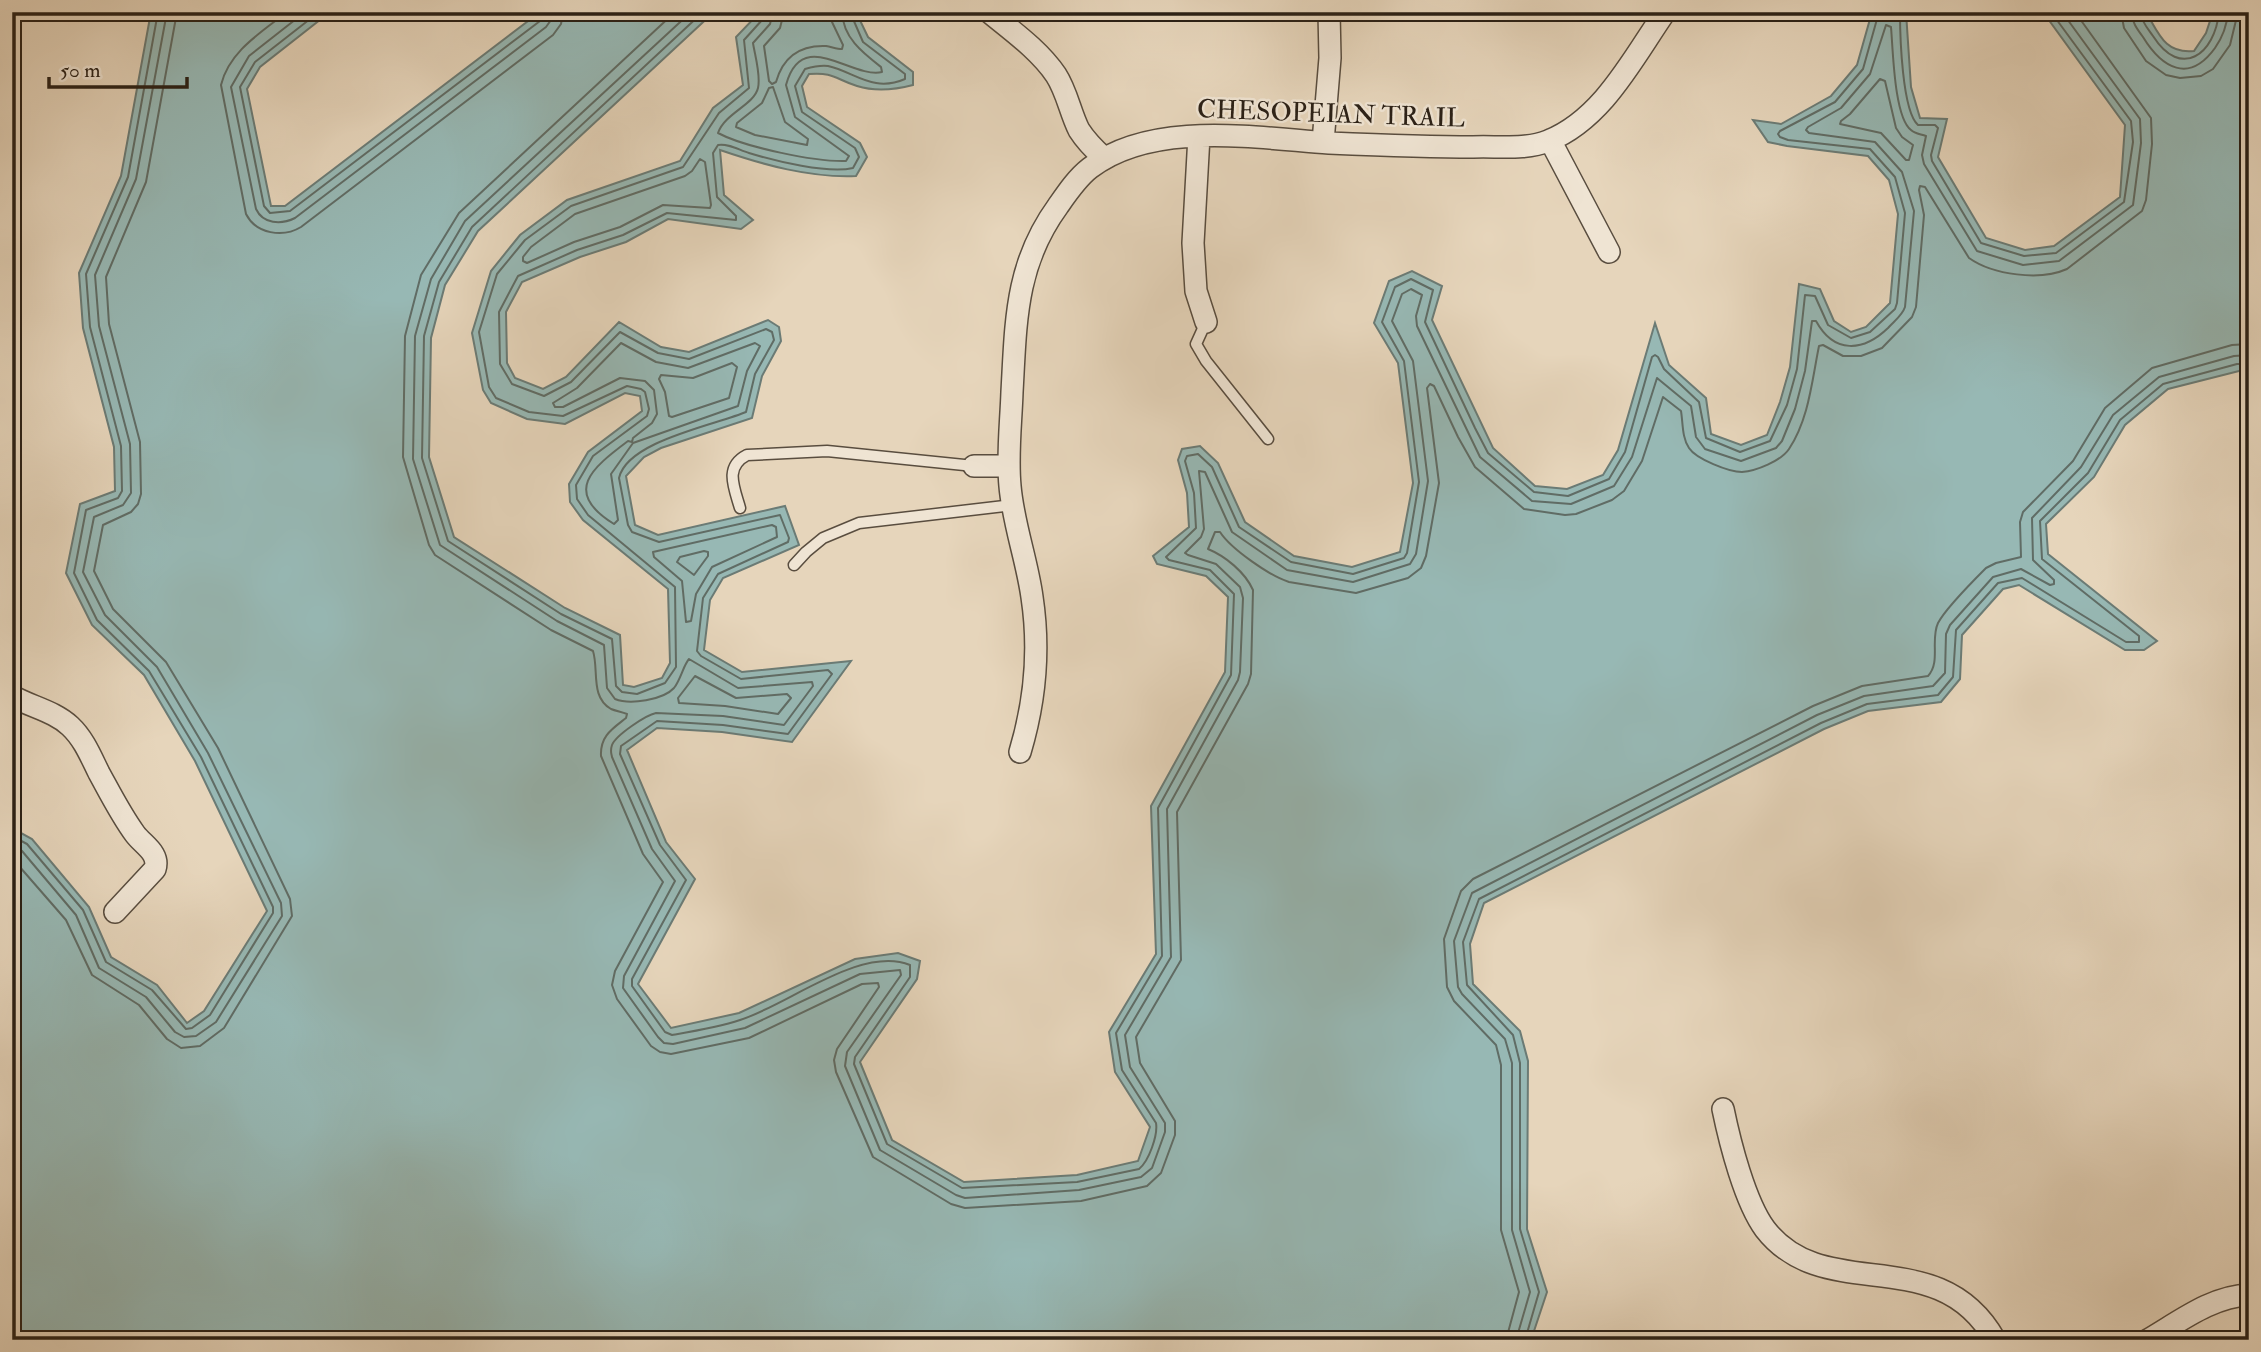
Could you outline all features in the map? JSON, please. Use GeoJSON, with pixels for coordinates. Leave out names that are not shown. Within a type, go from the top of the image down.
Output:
{"type":"FeatureCollection","features":[{"type":"Feature","properties":{"kind":"street"},"geometry":{"type":"LineString","coordinates":[[989,12],[1014,32],[1055,73],[1066,93],[1079,130],[1104,158]]}},
{"type":"Feature","properties":{"kind":"street"},"geometry":{"type":"LineString","coordinates":[[1323,142],[1330,58],[1329,12]]}},
{"type":"Feature","properties":{"kind":"street","name":"CHESOPEIAN TRAIL"},"geometry":{"type":"LineString","coordinates":[[1020,752],[1034,689],[1036,643],[1032,597],[1013,505],[1009,466],[1017,307],[1028,262],[1042,228],[1069,190],[1104,158],[1125,148],[1199,136],[1453,147],[1531,146],[1550,141],[1583,118],[1609,93],[1665,12]]}},
{"type":"Feature","properties":{"kind":"street"},"geometry":{"type":"LineString","coordinates":[[1199,136],[1193,243],[1196,291],[1206,321]]}},
{"type":"Feature","properties":{"kind":"street"},"geometry":{"type":"LineString","coordinates":[[1550,141],[1609,252]]}},
{"type":"Feature","properties":{"kind":"street"},"geometry":{"type":"LineString","coordinates":[[974,466],[1009,466]]}},
{"type":"Feature","properties":{"kind":"street"},"geometry":{"type":"LineString","coordinates":[[12,696],[54,715],[70,726],[82,740],[135,835],[155,855],[155,869],[115,912]]}},
{"type":"Feature","properties":{"kind":"street"},"geometry":{"type":"LineString","coordinates":[[1723,1109],[1740,1174],[1758,1218],[1779,1244],[1795,1256],[1815,1265],[1917,1281],[1936,1287],[1954,1295],[1974,1311],[1996,1340]]}},
{"type":"Feature","properties":{"kind":"street"},"geometry":{"type":"LineString","coordinates":[[2148,1340],[2220,1300],[2249,1295]]}},
{"type":"Feature","properties":{"kind":"lane"},"geometry":{"type":"LineString","coordinates":[[1206,321],[1196,344],[1206,361],[1268,439]]}},
{"type":"Feature","properties":{"kind":"lane"},"geometry":{"type":"LineString","coordinates":[[740,508],[731,476],[739,460],[747,455],[827,451],[974,466]]}},
{"type":"Feature","properties":{"kind":"lane"},"geometry":{"type":"LineString","coordinates":[[794,565],[823,538],[859,523],[1013,505]]}},
{"type":"Feature","properties":{"kind":"water"},"geometry":{"type":"Polygon","coordinates":[[[151,12],[330,12],[260,67],[247,89],[271,206],[285,206],[540,12],[714,12],[478,231],[445,285],[431,338],[429,457],[454,537],[565,608],[620,635],[623,685],[634,687],[662,678],[670,663],[668,589],[583,520],[570,502],[569,484],[588,452],[642,411],[640,396],[625,393],[565,424],[527,419],[491,403],[483,390],[472,333],[491,271],[520,235],[567,200],[680,161],[713,108],[743,85],[736,37],[760,12],[856,12],[868,37],[913,72],[913,85],[885,90],[864,88],[829,75],[809,74],[802,86],[807,107],[860,143],[867,157],[856,176],[822,175],[787,169],[720,150],[724,195],[753,220],[741,229],[668,219],[626,242],[580,257],[522,282],[506,312],[507,363],[515,378],[543,389],[566,377],[619,322],[661,347],[689,352],[768,320],[779,327],[781,341],[762,376],[752,418],[661,448],[644,457],[626,476],[635,525],[658,535],[785,506],[799,545],[723,578],[710,600],[704,650],[742,672],[851,661],[792,742],[722,732],[657,728],[627,750],[666,842],[695,879],[638,984],[671,1028],[739,1013],[855,959],[898,953],[920,961],[917,979],[860,1062],[892,1140],[964,1182],[1077,1175],[1138,1161],[1150,1127],[1115,1072],[1109,1032],[1156,954],[1151,806],[1225,672],[1228,597],[1206,576],[1157,564],[1153,556],[1189,527],[1187,493],[1178,460],[1182,449],[1200,446],[1218,463],[1245,522],[1294,556],[1352,567],[1400,552],[1413,483],[1398,363],[1374,323],[1389,281],[1412,271],[1442,286],[1432,320],[1493,448],[1535,486],[1567,489],[1603,475],[1618,450],[1655,323],[1669,365],[1706,398],[1711,434],[1741,445],[1767,435],[1780,402],[1790,367],[1799,284],[1820,289],[1834,321],[1851,332],[1866,327],[1890,303],[1898,214],[1889,180],[1868,156],[1768,142],[1753,120],[1781,124],[1831,96],[1857,65],[1872,12],[1906,12],[1911,87],[1920,118],[1947,119],[1938,157],[1986,238],[2025,250],[2054,246],[2120,197],[2125,125],[2043,12],[2146,12],[2159,35],[2169,46],[2194,51],[2206,33],[2213,12],[2249,12],[2249,371],[2239,371],[2168,389],[2125,425],[2094,477],[2046,524],[2048,554],[2157,641],[2144,650],[2125,650],[2019,585],[2003,589],[1962,635],[1960,679],[1941,702],[1868,711],[1824,729],[1484,903],[1470,944],[1473,984],[1520,1031],[1528,1061],[1527,1229],[1547,1292],[1531,1340],[12,1340],[12,828],[32,839],[89,907],[111,957],[157,985],[187,1023],[204,1011],[267,911],[195,761],[144,675],[92,625],[66,573],[80,504],[115,491],[114,447],[83,328],[79,273],[121,176],[151,12]]]}}]}
